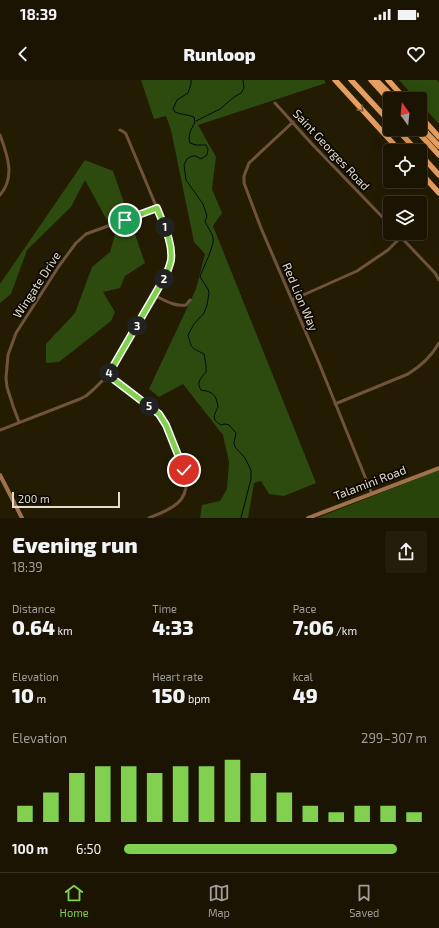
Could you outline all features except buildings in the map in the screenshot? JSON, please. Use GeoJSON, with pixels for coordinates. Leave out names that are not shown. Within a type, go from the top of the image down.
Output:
{"type":"FeatureCollection","features":[{"type":"Feature","properties":{"kind":"highway"},"geometry":{"type":"LineString","coordinates":[[334,80],[393,144]]}},
{"type":"Feature","properties":{"kind":"highway"},"geometry":{"type":"LineString","coordinates":[[352,80],[383,114]]}},
{"type":"Feature","properties":{"kind":"highway"},"geometry":{"type":"LineString","coordinates":[[370,80],[383,94]]}},
{"type":"Feature","properties":{"kind":"highway"},"geometry":{"type":"LineString","coordinates":[[376,80],[388,92]]}},
{"type":"Feature","properties":{"kind":"highway"},"geometry":{"type":"LineString","coordinates":[[388,80],[399,92]]}},
{"type":"Feature","properties":{"kind":"highway"},"geometry":{"type":"LineString","coordinates":[[427,124],[439,137]]}},
{"type":"Feature","properties":{"kind":"highway"},"geometry":{"type":"LineString","coordinates":[[427,133],[439,146]]}},
{"type":"Feature","properties":{"kind":"highway"},"geometry":{"type":"LineString","coordinates":[[403,136],[411,144]]}},
{"type":"Feature","properties":{"kind":"highway"},"geometry":{"type":"LineString","coordinates":[[421,136],[439,155]]}},
{"type":"Feature","properties":{"kind":"highway"},"geometry":{"type":"LineString","coordinates":[[427,162],[439,175]]}},
{"type":"Feature","properties":{"kind":"highway"},"geometry":{"type":"LineString","coordinates":[[427,180],[439,193]]}},
{"type":"Feature","properties":{"kind":"street","name":"Saint Georges Road"},"geometry":{"type":"LineString","coordinates":[[275,103],[383,218]]}},
{"type":"Feature","properties":{"kind":"street","name":"Red Lion Way"},"geometry":{"type":"LineString","coordinates":[[293,122],[249,163],[244,176],[244,183],[261,228],[319,363],[372,494]]}},
{"type":"Feature","properties":{"kind":"street"},"geometry":{"type":"LineString","coordinates":[[0,430],[86,396],[94,389],[108,375],[170,267],[171,252],[166,230],[126,134],[120,130]]}},
{"type":"Feature","properties":{"kind":"street"},"geometry":{"type":"LineString","coordinates":[[0,134],[8,158],[9,170],[8,182],[0,195]]}},
{"type":"Feature","properties":{"kind":"street","name":"Wingate Drive"},"geometry":{"type":"LineString","coordinates":[[19,422],[7,387],[6,378],[8,354],[16,333],[46,286],[80,238],[93,231],[157,208]]}},
{"type":"Feature","properties":{"kind":"street"},"geometry":{"type":"LineString","coordinates":[[292,300],[357,271],[388,250],[399,240]]}},
{"type":"Feature","properties":{"kind":"street"},"geometry":{"type":"LineString","coordinates":[[405,240],[435,273],[439,280]]}},
{"type":"Feature","properties":{"kind":"street"},"geometry":{"type":"LineString","coordinates":[[154,295],[180,306],[186,305],[190,300]]}},
{"type":"Feature","properties":{"kind":"street"},"geometry":{"type":"LineString","coordinates":[[335,404],[408,374],[429,358],[439,343]]}},
{"type":"Feature","properties":{"kind":"street"},"geometry":{"type":"LineString","coordinates":[[108,375],[159,414],[166,425],[184,470],[187,484],[177,505],[149,518]]}},
{"type":"Feature","properties":{"kind":"street","name":"Talamini Road"},"geometry":{"type":"LineString","coordinates":[[308,518],[439,468]]}},
{"type":"Feature","properties":{"kind":"street"},"geometry":{"type":"LineString","coordinates":[[0,475],[22,518]]}},
{"type":"Feature","properties":{"kind":"green space"},"geometry":{"type":"Polygon","coordinates":[[[141,80],[324,80],[326,83],[198,125],[216,157],[212,189],[222,213],[213,226],[316,483],[284,496],[269,494],[261,481],[254,483],[248,518],[200,518],[202,505],[220,501],[227,489],[229,462],[223,435],[183,384],[159,397],[149,389],[196,289],[205,254],[194,242],[171,130],[166,116],[154,119],[141,80]]]}},
{"type":"Feature","properties":{"kind":"green space"},"geometry":{"type":"Polygon","coordinates":[[[399,80],[437,80],[439,83],[439,124],[427,111],[427,92],[410,92],[399,80]]]}},
{"type":"Feature","properties":{"kind":"green space"},"geometry":{"type":"Polygon","coordinates":[[[85,160],[113,171],[145,263],[125,276],[120,288],[103,292],[115,312],[111,321],[59,362],[46,363],[46,344],[75,313],[92,267],[110,252],[115,235],[85,180],[71,207],[27,250],[11,294],[0,303],[0,284],[85,160]]]}},
{"type":"Feature","properties":{"kind":"green space"},"geometry":{"type":"Polygon","coordinates":[[[439,470],[439,518],[317,518],[439,470]]]}},
{"type":"Feature","properties":{"kind":"waterway"},"geometry":{"type":"LineString","coordinates":[[191,80],[188,93],[177,100],[173,109],[177,113],[194,117],[195,122],[189,134],[190,143],[196,145],[206,145],[208,149],[207,155],[201,159],[196,156],[192,156],[187,159],[184,165],[186,180],[203,204],[207,216],[205,222],[213,237],[213,241],[211,251],[200,277],[208,289],[209,293],[207,305],[204,313],[194,324],[188,335],[193,348],[204,354],[206,372],[199,382],[201,390],[215,396],[218,407],[214,417],[218,423],[221,425],[229,425],[236,433],[234,443],[235,447],[245,458],[251,470],[251,479],[241,518]]}},
{"type":"Feature","properties":{"kind":"waterway"},"geometry":{"type":"LineString","coordinates":[[196,121],[220,109],[241,93],[244,88],[243,80]]}},
{"type":"Feature","properties":{"kind":"route"},"geometry":{"type":"LineString","coordinates":[[125,220],[157,208],[166,230],[171,252],[171,261],[166,275],[108,375],[159,414],[166,425],[184,470]]}}]}
